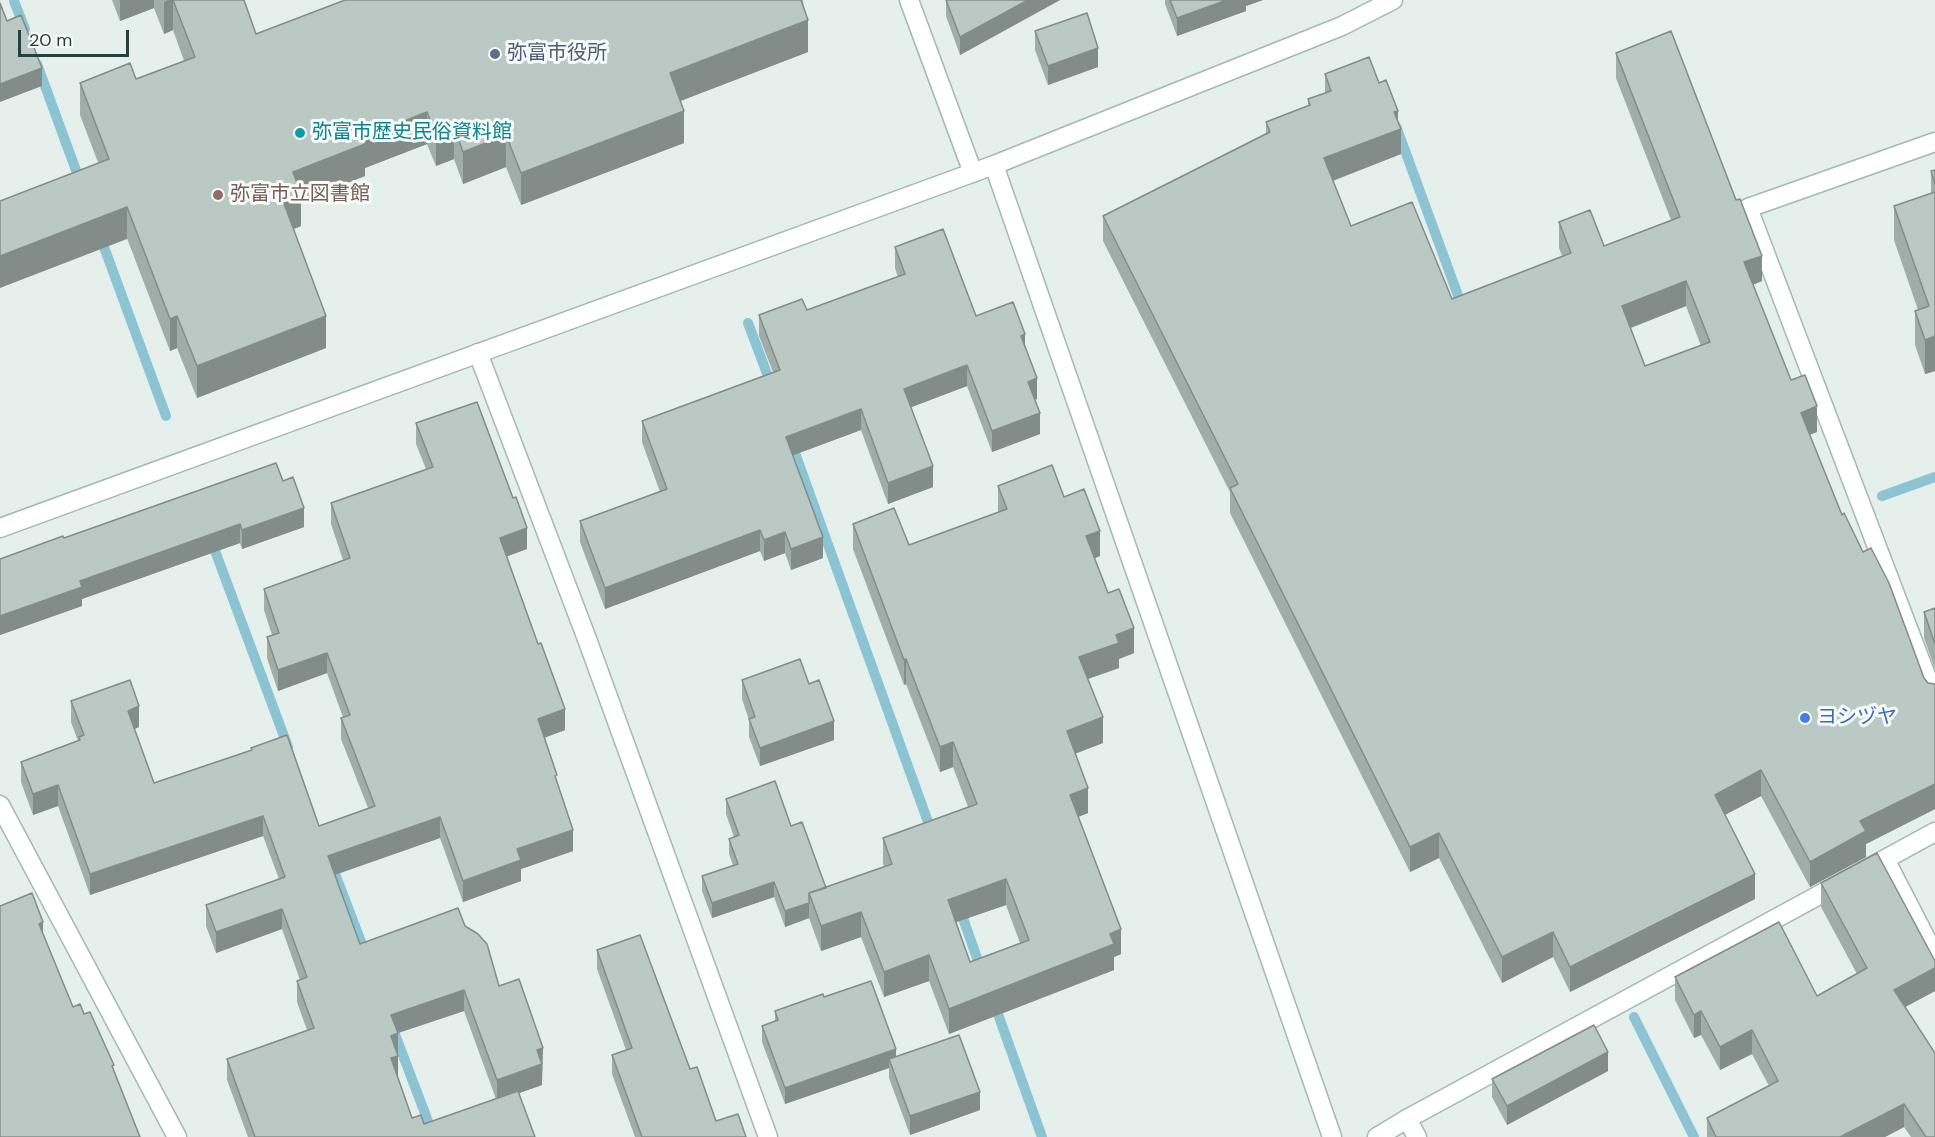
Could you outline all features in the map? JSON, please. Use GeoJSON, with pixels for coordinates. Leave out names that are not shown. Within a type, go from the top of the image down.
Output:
{"type":"FeatureCollection","features":[{"type":"Feature","properties":{"kind":"street"},"geometry":{"type":"LineString","coordinates":[[909,0],[973,173]]}},
{"type":"Feature","properties":{"kind":"street"},"geometry":{"type":"LineString","coordinates":[[0,528],[973,173],[1341,26],[1393,0]]}},
{"type":"Feature","properties":{"kind":"street"},"geometry":{"type":"LineString","coordinates":[[1935,142],[1748,208],[1935,699]]}},
{"type":"Feature","properties":{"kind":"street"},"geometry":{"type":"LineString","coordinates":[[994,165],[1332,1137]]}},
{"type":"Feature","properties":{"kind":"street"},"geometry":{"type":"LineString","coordinates":[[478,353],[591,650],[768,1137]]}},
{"type":"Feature","properties":{"kind":"street"},"geometry":{"type":"LineString","coordinates":[[0,805],[177,1137]]}},
{"type":"Feature","properties":{"kind":"street"},"geometry":{"type":"LineString","coordinates":[[1377,1137],[1935,832]]}},
{"type":"Feature","properties":{"kind":"street"},"geometry":{"type":"LineString","coordinates":[[1885,859],[1935,956]]}},
{"type":"Feature","properties":{"kind":"street"},"geometry":{"type":"LineString","coordinates":[[1407,1119],[1417,1137]]}},
{"type":"Feature","properties":{"kind":"building"},"geometry":{"type":"Polygon","coordinates":[[[173,0],[244,0],[256,34],[345,0],[801,0],[808,20],[670,73],[684,111],[521,173],[506,135],[463,152],[454,127],[436,134],[427,112],[363,137],[365,144],[293,172],[301,194],[283,201],[326,316],[197,366],[177,316],[170,319],[127,207],[0,256],[0,201],[109,159],[80,83],[130,63],[136,79],[195,57],[173,0]]]}},
{"type":"Feature","properties":{"kind":"building"},"geometry":{"type":"Polygon","coordinates":[[[946,0],[1028,0],[960,37],[946,0]]]}},
{"type":"Feature","properties":{"kind":"building"},"geometry":{"type":"Polygon","coordinates":[[[1170,0],[1227,0],[1177,18],[1170,0]]]}},
{"type":"Feature","properties":{"kind":"building"},"geometry":{"type":"Polygon","coordinates":[[[0,3],[7,21],[21,15],[42,68],[0,84],[0,3]]]}},
{"type":"Feature","properties":{"kind":"building"},"geometry":{"type":"Polygon","coordinates":[[[1087,13],[1098,48],[1048,66],[1035,31],[1087,13]]]}},
{"type":"Feature","properties":{"kind":"building"},"geometry":{"type":"Polygon","coordinates":[[[1671,31],[1736,200],[1740,199],[1762,256],[1744,262],[1791,380],[1805,375],[1817,406],[1801,413],[1842,515],[1844,513],[1863,552],[1871,548],[1889,583],[1924,678],[1928,683],[1935,684],[1935,784],[1860,821],[1866,831],[1810,862],[1761,770],[1715,795],[1755,874],[1570,967],[1553,932],[1502,957],[1439,833],[1410,847],[1230,488],[1238,484],[1103,216],[1270,132],[1266,122],[1310,105],[1308,99],[1331,91],[1325,74],[1369,57],[1379,83],[1386,80],[1398,111],[1394,112],[1401,129],[1324,158],[1351,226],[1412,202],[1452,299],[1571,253],[1559,222],[1590,210],[1604,246],[1680,217],[1616,53],[1671,31]],[[1686,281],[1622,306],[1645,366],[1710,342],[1686,281]]]}},
{"type":"Feature","properties":{"kind":"building"},"geometry":{"type":"Polygon","coordinates":[[[1935,170],[1935,184],[1931,171],[1935,170]]]}},
{"type":"Feature","properties":{"kind":"building"},"geometry":{"type":"Polygon","coordinates":[[[1935,192],[1935,336],[1925,340],[1915,311],[1929,306],[1894,206],[1935,192]]]}},
{"type":"Feature","properties":{"kind":"building"},"geometry":{"type":"Polygon","coordinates":[[[943,229],[976,316],[1013,302],[1025,334],[1021,336],[1037,378],[1028,382],[1040,413],[992,431],[967,365],[904,389],[933,466],[888,483],[861,409],[786,437],[823,537],[791,549],[785,532],[764,540],[760,530],[605,588],[580,521],[667,489],[642,421],[780,370],[759,315],[802,299],[807,310],[905,274],[895,247],[943,229]]]}},
{"type":"Feature","properties":{"kind":"building"},"geometry":{"type":"Polygon","coordinates":[[[477,402],[513,498],[516,497],[527,528],[500,538],[538,644],[541,643],[565,709],[538,719],[573,830],[517,849],[521,860],[463,881],[440,817],[328,856],[360,944],[458,908],[465,926],[478,934],[487,944],[499,986],[519,979],[543,1048],[537,1050],[542,1064],[497,1080],[464,990],[391,1015],[398,1033],[391,1036],[398,1056],[391,1058],[412,1118],[421,1115],[424,1124],[518,1091],[535,1137],[255,1137],[227,1059],[314,1028],[297,981],[307,977],[282,909],[216,932],[206,905],[285,877],[263,816],[90,874],[58,785],[33,794],[21,762],[80,740],[79,737],[84,735],[71,701],[130,680],[139,706],[128,711],[154,783],[252,750],[251,748],[287,735],[319,826],[375,806],[341,718],[350,715],[327,653],[278,670],[267,637],[279,633],[264,589],[350,558],[331,503],[433,467],[416,423],[477,402]]]}},
{"type":"Feature","properties":{"kind":"building"},"geometry":{"type":"Polygon","coordinates":[[[276,463],[283,481],[293,477],[304,508],[242,530],[240,524],[80,581],[82,587],[0,616],[0,559],[276,463]]]}},
{"type":"Feature","properties":{"kind":"building"},"geometry":{"type":"Polygon","coordinates":[[[1052,465],[1064,497],[1084,489],[1100,531],[1086,536],[1108,593],[1119,589],[1134,628],[1116,635],[1119,643],[1079,657],[1103,717],[1067,731],[1088,788],[1070,795],[1121,929],[1110,934],[1114,944],[949,1009],[929,955],[884,972],[861,912],[821,926],[809,893],[892,864],[883,838],[977,804],[953,742],[940,747],[906,659],[904,660],[853,524],[894,508],[909,545],[1007,509],[998,486],[1052,465]],[[1006,879],[948,900],[970,962],[1029,940],[1006,879]]]}},
{"type":"Feature","properties":{"kind":"building"},"geometry":{"type":"Polygon","coordinates":[[[1935,608],[1935,644],[1924,612],[1935,608]]]}},
{"type":"Feature","properties":{"kind":"building"},"geometry":{"type":"Polygon","coordinates":[[[800,659],[809,684],[819,680],[834,721],[760,748],[749,719],[755,717],[742,680],[800,659]]]}},
{"type":"Feature","properties":{"kind":"building"},"geometry":{"type":"Polygon","coordinates":[[[775,781],[791,826],[802,822],[826,888],[809,893],[809,903],[785,911],[774,882],[712,903],[702,876],[738,864],[729,839],[739,835],[726,799],[775,781]]]}},
{"type":"Feature","properties":{"kind":"building"},"geometry":{"type":"Polygon","coordinates":[[[1877,853],[1935,961],[1935,968],[1894,990],[1935,1053],[1935,1137],[1926,1137],[1904,1104],[1840,1137],[1716,1137],[1707,1118],[1778,1081],[1752,1030],[1720,1047],[1701,1011],[1694,1015],[1675,977],[1779,922],[1817,996],[1867,968],[1821,883],[1877,853]]]}},
{"type":"Feature","properties":{"kind":"building"},"geometry":{"type":"Polygon","coordinates":[[[32,893],[43,922],[39,924],[73,1007],[80,1004],[84,1014],[90,1012],[114,1065],[112,1066],[140,1137],[0,1137],[0,906],[32,893]]]}},
{"type":"Feature","properties":{"kind":"building"},"geometry":{"type":"Polygon","coordinates":[[[640,935],[690,1069],[697,1067],[716,1121],[738,1114],[746,1137],[642,1137],[612,1055],[632,1048],[597,950],[640,935]]]}},
{"type":"Feature","properties":{"kind":"building"},"geometry":{"type":"Polygon","coordinates":[[[871,981],[896,1049],[785,1088],[762,1026],[778,1020],[775,1011],[823,994],[824,997],[871,981]]]}},
{"type":"Feature","properties":{"kind":"building"},"geometry":{"type":"Polygon","coordinates":[[[1594,1025],[1608,1052],[1507,1106],[1492,1079],[1594,1025]]]}},
{"type":"Feature","properties":{"kind":"building"},"geometry":{"type":"Polygon","coordinates":[[[959,1035],[980,1092],[910,1116],[889,1059],[959,1035]]]}},
{"type":"Feature","properties":{"kind":"waterway"},"geometry":{"type":"LineString","coordinates":[[14,1],[25,29]]}},
{"type":"Feature","properties":{"kind":"waterway"},"geometry":{"type":"LineString","coordinates":[[37,64],[81,184]]}},
{"type":"Feature","properties":{"kind":"waterway"},"geometry":{"type":"LineString","coordinates":[[1396,126],[1463,309]]}},
{"type":"Feature","properties":{"kind":"waterway"},"geometry":{"type":"LineString","coordinates":[[100,236],[166,416]]}},
{"type":"Feature","properties":{"kind":"waterway"},"geometry":{"type":"LineString","coordinates":[[748,323],[772,387]]}},
{"type":"Feature","properties":{"kind":"waterway"},"geometry":{"type":"LineString","coordinates":[[791,442],[932,833]]}},
{"type":"Feature","properties":{"kind":"waterway"},"geometry":{"type":"LineString","coordinates":[[1882,496],[1935,477]]}},
{"type":"Feature","properties":{"kind":"waterway"},"geometry":{"type":"LineString","coordinates":[[211,540],[288,747]]}},
{"type":"Feature","properties":{"kind":"waterway"},"geometry":{"type":"LineString","coordinates":[[331,863],[366,955]]}},
{"type":"Feature","properties":{"kind":"waterway"},"geometry":{"type":"LineString","coordinates":[[959,907],[982,972]]}},
{"type":"Feature","properties":{"kind":"waterway"},"geometry":{"type":"LineString","coordinates":[[994,1003],[1042,1137]]}},
{"type":"Feature","properties":{"kind":"waterway"},"geometry":{"type":"LineString","coordinates":[[1634,1017],[1694,1137]]}},
{"type":"Feature","properties":{"kind":"waterway"},"geometry":{"type":"LineString","coordinates":[[393,1029],[434,1137]]}},
{"type":"Feature","properties":{"kind":"place","name":"弥富市役所"},"geometry":{"type":"Point","coordinates":[495,54]}},
{"type":"Feature","properties":{"kind":"place","name":"弥富市歴史民俗資料館"},"geometry":{"type":"Point","coordinates":[300,133]}},
{"type":"Feature","properties":{"kind":"place","name":"弥富市立図書館"},"geometry":{"type":"Point","coordinates":[218,195]}},
{"type":"Feature","properties":{"kind":"place","name":"ヨシヅヤ"},"geometry":{"type":"Point","coordinates":[1805,718]}}]}
